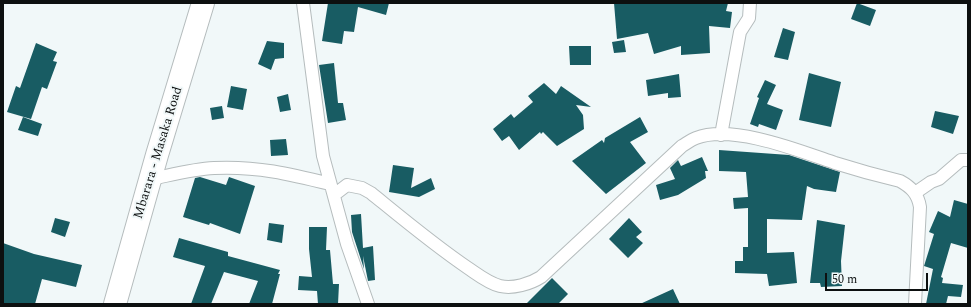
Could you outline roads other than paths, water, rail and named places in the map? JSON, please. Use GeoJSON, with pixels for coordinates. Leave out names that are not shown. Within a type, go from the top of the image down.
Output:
{"type":"FeatureCollection","features":[{"type":"Feature","properties":{"kind":"highway","name":"Mbarara - Masaka Road"},"geometry":{"type":"LineString","coordinates":[[115,304],[150,179],[203,3]]}},
{"type":"Feature","properties":{"kind":"street"},"geometry":{"type":"LineString","coordinates":[[303,3],[316,114],[332,190],[347,244],[368,304]]}},
{"type":"Feature","properties":{"kind":"street"},"geometry":{"type":"LineString","coordinates":[[721,134],[738,39],[740,32],[749,18],[750,3]]}},
{"type":"Feature","properties":{"kind":"street"},"geometry":{"type":"LineString","coordinates":[[150,179],[213,168],[246,168],[270,170],[332,190],[347,185],[362,188],[371,193],[445,252],[494,284],[507,286],[525,284],[540,278],[682,146],[697,138],[721,134],[737,136],[791,147],[836,163],[900,181],[910,186],[919,201],[920,223],[915,304]]}},
{"type":"Feature","properties":{"kind":"street"},"geometry":{"type":"LineString","coordinates":[[915,193],[931,182],[939,179],[961,160],[968,160]]}}]}
